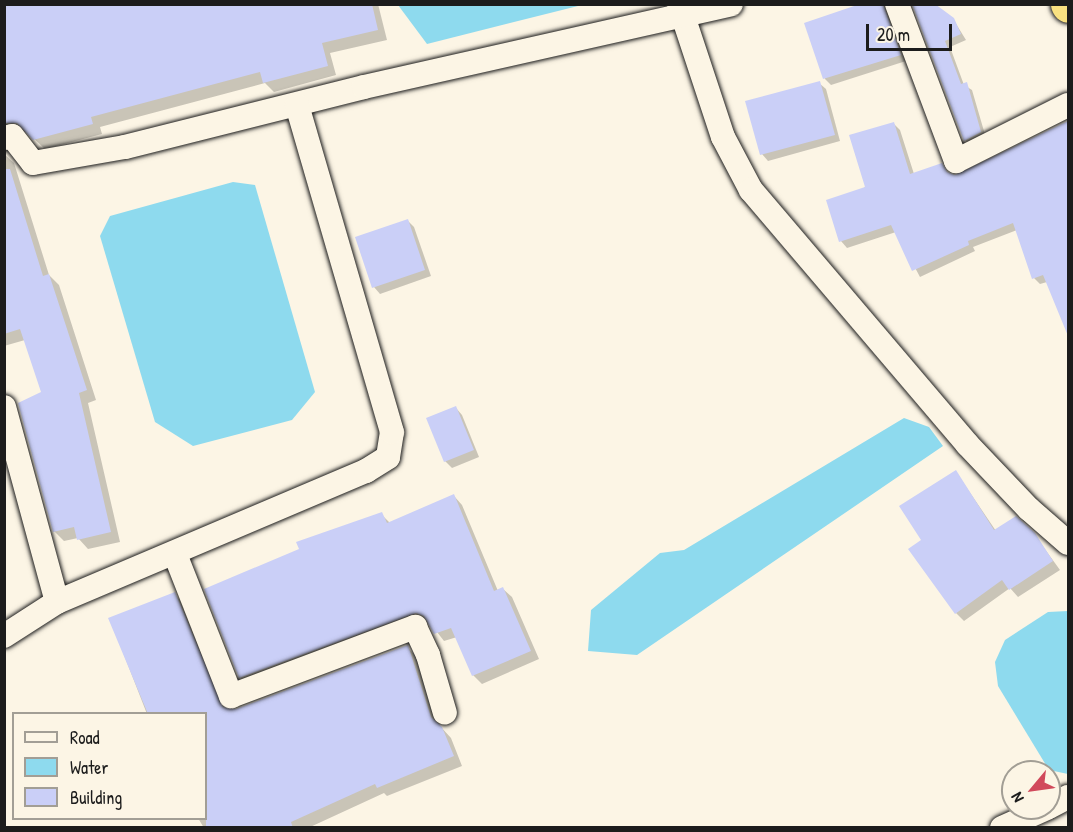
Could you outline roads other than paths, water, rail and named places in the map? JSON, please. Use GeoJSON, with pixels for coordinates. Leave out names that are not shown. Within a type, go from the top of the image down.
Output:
{"type":"FeatureCollection","features":[{"type":"Feature","properties":{"kind":"street"},"geometry":{"type":"LineString","coordinates":[[4,138],[12,136],[33,163],[125,147],[680,9],[731,4]]}},
{"type":"Feature","properties":{"kind":"street"},"geometry":{"type":"LineString","coordinates":[[897,4],[956,161],[1068,105]]}},
{"type":"Feature","properties":{"kind":"street"},"geometry":{"type":"LineString","coordinates":[[680,9],[723,137],[751,190],[967,444],[1029,509],[1068,543]]}},
{"type":"Feature","properties":{"kind":"street"},"geometry":{"type":"LineString","coordinates":[[4,636],[57,602],[175,554],[366,471],[388,457],[392,432],[297,106]]}},
{"type":"Feature","properties":{"kind":"street"},"geometry":{"type":"LineString","coordinates":[[4,407],[57,602]]}},
{"type":"Feature","properties":{"kind":"street"},"geometry":{"type":"LineString","coordinates":[[175,554],[231,696],[415,627],[428,655],[445,713]]}},
{"type":"Feature","properties":{"kind":"street"},"geometry":{"type":"LineString","coordinates":[[1002,828],[1020,820]]}},
{"type":"Feature","properties":{"kind":"water"},"geometry":{"type":"Polygon","coordinates":[[[398,5],[582,5],[427,44],[398,5]]]}},
{"type":"Feature","properties":{"kind":"water"},"geometry":{"type":"Polygon","coordinates":[[[233,182],[255,185],[315,392],[292,420],[193,446],[155,422],[100,236],[110,216],[233,182]]]}},
{"type":"Feature","properties":{"kind":"water"},"geometry":{"type":"Polygon","coordinates":[[[904,418],[929,427],[943,446],[637,655],[588,651],[591,610],[660,553],[684,550],[904,418]]]}},
{"type":"Feature","properties":{"kind":"water"},"geometry":{"type":"Polygon","coordinates":[[[1068,611],[1068,774],[1061,773],[1061,760],[1043,760],[998,686],[995,662],[1005,640],[1048,612],[1068,611]]]}}]}
